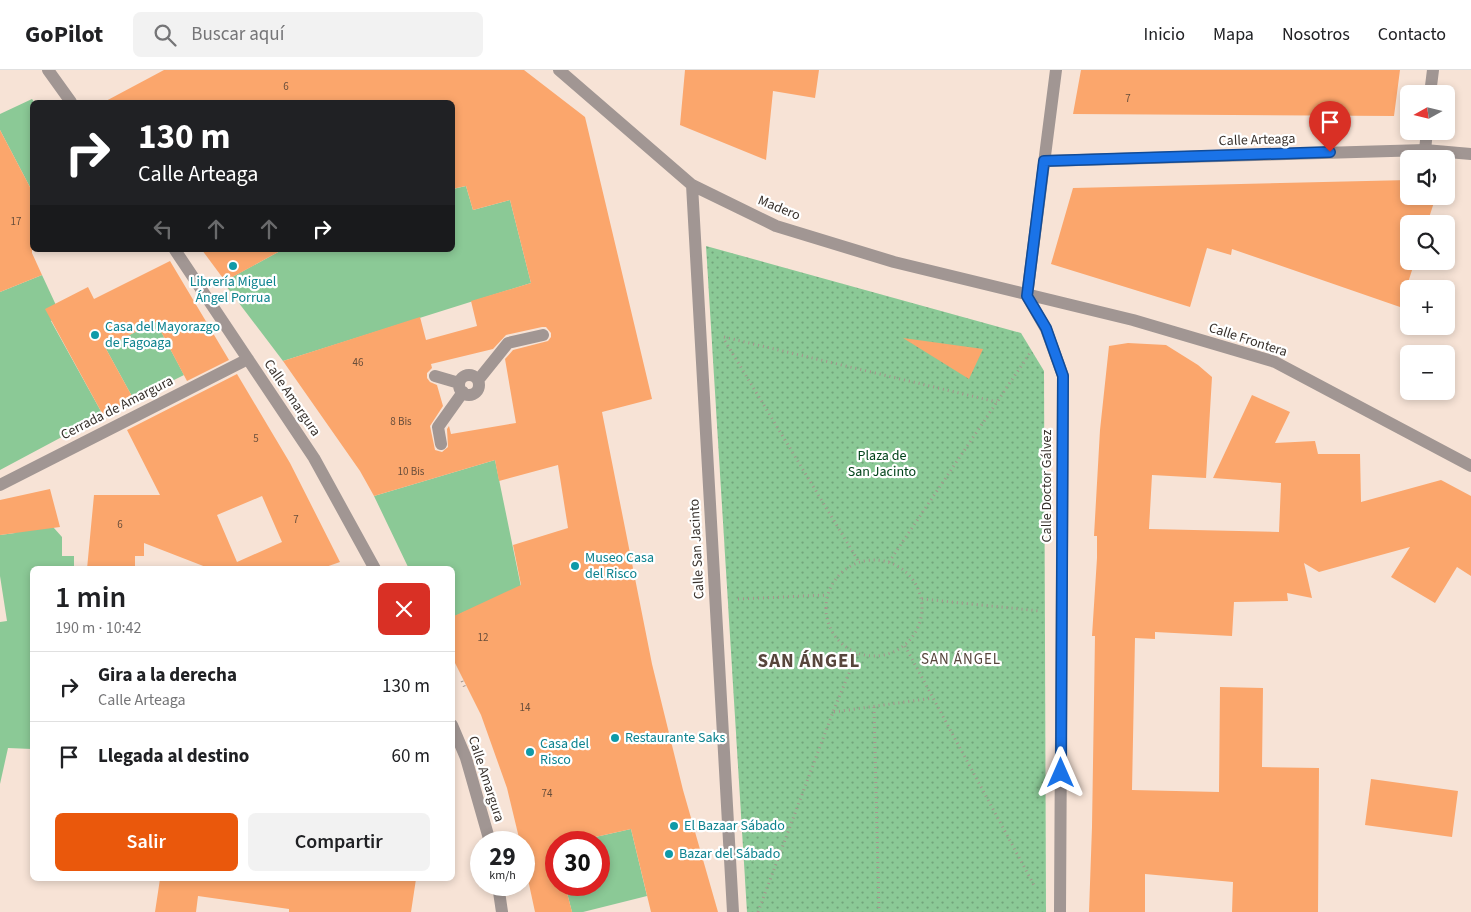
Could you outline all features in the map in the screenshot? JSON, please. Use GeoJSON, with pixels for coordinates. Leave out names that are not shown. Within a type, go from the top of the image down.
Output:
{"type":"FeatureCollection","features":[{"type":"Feature","properties":{"kind":"street"},"geometry":{"type":"LineString","coordinates":[[48,70],[70,100]]}},
{"type":"Feature","properties":{"kind":"street","name":"Madero"},"geometry":{"type":"LineString","coordinates":[[559,70],[692,184],[776,226],[894,262],[1010,290],[1027,296]]}},
{"type":"Feature","properties":{"kind":"street"},"geometry":{"type":"LineString","coordinates":[[1027,296],[1056,70]]}},
{"type":"Feature","properties":{"kind":"street"},"geometry":{"type":"LineString","coordinates":[[1431,85],[1432,70]]}},
{"type":"Feature","properties":{"kind":"street"},"geometry":{"type":"LineString","coordinates":[[1425,150],[1426,140]]}},
{"type":"Feature","properties":{"kind":"street","name":"Calle Arteaga"},"geometry":{"type":"LineString","coordinates":[[1044,161],[1400,151]]}},
{"type":"Feature","properties":{"kind":"street","name":"Calle Arteaga"},"geometry":{"type":"LineString","coordinates":[[1455,153],[1471,154]]}},
{"type":"Feature","properties":{"kind":"street","name":"Calle San Jacinto"},"geometry":{"type":"LineString","coordinates":[[692,184],[733,912]]}},
{"type":"Feature","properties":{"kind":"street","name":"Calle Amargura"},"geometry":{"type":"LineString","coordinates":[[176,252],[314,458],[373,566]]}},
{"type":"Feature","properties":{"kind":"street","name":"Calle Doctor Gálvez"},"geometry":{"type":"LineString","coordinates":[[1027,296],[1046,328],[1063,376],[1060,912]]}},
{"type":"Feature","properties":{"kind":"street","name":"Calle Frontera"},"geometry":{"type":"LineString","coordinates":[[1027,296],[1134,320],[1275,362],[1471,466]]}},
{"type":"Feature","properties":{"kind":"street"},"geometry":{"type":"LineString","coordinates":[[435,376],[472,395],[477,392],[480,386],[478,379],[508,343],[543,335]]}},
{"type":"Feature","properties":{"kind":"street","name":"Cerrada de Amargura"},"geometry":{"type":"LineString","coordinates":[[0,485],[248,358]]}},
{"type":"Feature","properties":{"kind":"street"},"geometry":{"type":"LineString","coordinates":[[441,444],[438,427],[461,388]]}},
{"type":"Feature","properties":{"kind":"street","name":"Calle Amargura"},"geometry":{"type":"LineString","coordinates":[[455,732],[466,758],[487,831]]}},
{"type":"Feature","properties":{"kind":"street"},"geometry":{"type":"LineString","coordinates":[[500,896],[502,912]]}},
{"type":"Feature","properties":{"kind":"path"},"geometry":{"type":"LineString","coordinates":[[889,562],[1046,328]]}},
{"type":"Feature","properties":{"kind":"path"},"geometry":{"type":"LineString","coordinates":[[859,562],[722,336],[997,402]]}},
{"type":"Feature","properties":{"kind":"path"},"geometry":{"type":"LineString","coordinates":[[874,560],[889,562],[901,568],[918,586],[922,599],[920,625],[914,637],[905,646],[890,654],[874,657],[857,654],[845,647],[835,636],[828,624],[826,610],[828,596],[834,581],[845,569],[859,562],[874,560]]}},
{"type":"Feature","properties":{"kind":"path"},"geometry":{"type":"LineString","coordinates":[[715,600],[828,596]]}},
{"type":"Feature","properties":{"kind":"path"},"geometry":{"type":"LineString","coordinates":[[922,599],[1062,614]]}},
{"type":"Feature","properties":{"kind":"path"},"geometry":{"type":"LineString","coordinates":[[905,646],[1039,895]]}},
{"type":"Feature","properties":{"kind":"path"},"geometry":{"type":"LineString","coordinates":[[758,912],[833,712],[857,654]]}},
{"type":"Feature","properties":{"kind":"path"},"geometry":{"type":"LineString","coordinates":[[462,682],[465,688],[467,687]]}},
{"type":"Feature","properties":{"kind":"path"},"geometry":{"type":"LineString","coordinates":[[833,712],[933,698]]}},
{"type":"Feature","properties":{"kind":"path"},"geometry":{"type":"LineString","coordinates":[[874,707],[880,912]]}},
{"type":"Feature","properties":{"kind":"green space"},"geometry":{"type":"Polygon","coordinates":[[[32,99],[33,100],[30,100],[30,187],[0,130],[0,114],[32,99]]]}},
{"type":"Feature","properties":{"kind":"green space"},"geometry":{"type":"Polygon","coordinates":[[[466,186],[473,210],[510,200],[531,283],[283,361],[223,282],[278,252],[455,252],[455,189],[466,186]]]}},
{"type":"Feature","properties":{"kind":"green space","name":"Plaza de San Jacinto"},"geometry":{"type":"Polygon","coordinates":[[[706,246],[1021,333],[1044,371],[1046,912],[747,912],[706,246]]]}},
{"type":"Feature","properties":{"kind":"green space"},"geometry":{"type":"Polygon","coordinates":[[[42,275],[61,316],[51,321],[103,415],[0,470],[0,292],[42,275]]]}},
{"type":"Feature","properties":{"kind":"green space"},"geometry":{"type":"Polygon","coordinates":[[[156,322],[184,375],[134,400],[105,347],[156,322]]]}},
{"type":"Feature","properties":{"kind":"green space"},"geometry":{"type":"Polygon","coordinates":[[[495,460],[521,587],[455,616],[455,566],[408,566],[374,496],[495,460]]]}},
{"type":"Feature","properties":{"kind":"green space"},"geometry":{"type":"Polygon","coordinates":[[[29,500],[62,537],[62,556],[74,556],[74,566],[30,566],[30,749],[8,748],[0,784],[0,622],[7,621],[0,576],[0,535],[15,533],[29,500]]]}},
{"type":"Feature","properties":{"kind":"green space"},"geometry":{"type":"Polygon","coordinates":[[[631,829],[647,896],[583,912],[572,912],[568,896],[610,896],[610,834],[631,829]]]}},
{"type":"Feature","properties":{"kind":"building"},"geometry":{"type":"Polygon","coordinates":[[[164,70],[524,70],[585,117],[652,399],[602,412],[652,664],[683,790],[718,912],[651,912],[631,829],[610,834],[610,831],[545,831],[545,896],[568,896],[572,912],[535,912],[532,896],[535,896],[535,831],[517,831],[507,788],[481,715],[455,663],[455,616],[521,585],[513,545],[568,528],[558,465],[499,481],[495,460],[374,496],[360,471],[283,361],[420,317],[426,340],[477,326],[471,301],[531,283],[510,200],[473,210],[466,186],[455,188],[455,100],[108,100],[164,70]],[[546,327],[506,335],[493,349],[431,364],[432,368],[427,373],[427,378],[430,382],[437,385],[443,406],[430,426],[435,450],[442,452],[448,447],[447,429],[449,426],[451,434],[516,423],[505,359],[513,350],[548,341],[551,333],[546,327]]]}},
{"type":"Feature","properties":{"kind":"building"},"geometry":{"type":"Polygon","coordinates":[[[685,70],[819,70],[815,98],[773,91],[766,160],[680,125],[685,70]]]}},
{"type":"Feature","properties":{"kind":"building"},"geometry":{"type":"Polygon","coordinates":[[[1081,70],[1400,70],[1394,116],[1073,114],[1081,70]]]}},
{"type":"Feature","properties":{"kind":"building"},"geometry":{"type":"Polygon","coordinates":[[[0,130],[30,187],[30,252],[32,252],[42,275],[0,292],[0,130]]]}},
{"type":"Feature","properties":{"kind":"building"},"geometry":{"type":"Polygon","coordinates":[[[1400,180],[1400,205],[1433,205],[1430,215],[1400,215],[1400,270],[1412,270],[1409,280],[1400,280],[1400,307],[1232,249],[1231,255],[1207,248],[1190,307],[1051,264],[1073,188],[1400,180]]]}},
{"type":"Feature","properties":{"kind":"building","name":"Librería Miguel Ángel Porrua"},"geometry":{"type":"Polygon","coordinates":[[[203,252],[278,252],[225,281],[203,252]]]}},
{"type":"Feature","properties":{"kind":"building","name":"Casa del Mayorazgo de Fagoaga"},"geometry":{"type":"Polygon","coordinates":[[[170,261],[229,360],[187,381],[156,322],[105,347],[134,400],[103,415],[45,309],[88,287],[94,299],[170,261]]]}},
{"type":"Feature","properties":{"kind":"building"},"geometry":{"type":"Polygon","coordinates":[[[903,338],[983,349],[969,379],[903,338]]]}},
{"type":"Feature","properties":{"kind":"building"},"geometry":{"type":"Polygon","coordinates":[[[1128,343],[1166,345],[1198,365],[1212,377],[1206,478],[1152,475],[1149,529],[1279,532],[1281,483],[1213,478],[1252,395],[1290,412],[1275,443],[1315,441],[1318,454],[1360,454],[1361,502],[1441,480],[1471,496],[1471,576],[1457,567],[1435,603],[1391,577],[1410,547],[1319,572],[1304,563],[1312,598],[1287,593],[1288,601],[1234,602],[1232,636],[1155,632],[1155,639],[1135,638],[1132,790],[1219,792],[1220,687],[1263,688],[1262,767],[1319,768],[1318,912],[1232,912],[1233,882],[1145,874],[1145,912],[1089,912],[1095,636],[1092,636],[1097,558],[1097,536],[1094,536],[1100,430],[1109,346],[1128,343]]]}},
{"type":"Feature","properties":{"kind":"building"},"geometry":{"type":"Polygon","coordinates":[[[237,374],[290,463],[340,562],[329,566],[203,566],[144,543],[144,556],[135,556],[135,566],[87,566],[94,495],[160,495],[127,430],[237,374]],[[262,496],[217,515],[237,562],[282,542],[262,496]]]}},
{"type":"Feature","properties":{"kind":"building"},"geometry":{"type":"Polygon","coordinates":[[[50,489],[60,527],[0,535],[0,500],[50,489]]]}},
{"type":"Feature","properties":{"kind":"building"},"geometry":{"type":"Polygon","coordinates":[[[1371,779],[1458,791],[1452,837],[1365,825],[1371,779]]]}},
{"type":"Feature","properties":{"kind":"building"},"geometry":{"type":"Polygon","coordinates":[[[160,881],[416,881],[411,912],[289,912],[289,909],[198,896],[196,912],[155,912],[160,881]]]}},
{"type":"Feature","properties":{"kind":"place","name":"Librería Miguel Ángel Porrua"},"geometry":{"type":"Point","coordinates":[233,266]}},
{"type":"Feature","properties":{"kind":"place","name":"Casa del Mayorazgo de Fagoaga"},"geometry":{"type":"Point","coordinates":[95,335]}},
{"type":"Feature","properties":{"kind":"place","name":"Museo Casa del Risco"},"geometry":{"type":"Point","coordinates":[575,566]}},
{"type":"Feature","properties":{"kind":"place","name":"Restaurante Saks"},"geometry":{"type":"Point","coordinates":[615,738]}},
{"type":"Feature","properties":{"kind":"place","name":"Casa del Risco"},"geometry":{"type":"Point","coordinates":[530,752]}},
{"type":"Feature","properties":{"kind":"place","name":"El Bazaar Sábado"},"geometry":{"type":"Point","coordinates":[674,826]}},
{"type":"Feature","properties":{"kind":"place","name":"Bazar del Sábado"},"geometry":{"type":"Point","coordinates":[669,854]}},
{"type":"Feature","properties":{"kind":"district","name":"SAN ÁNGEL"},"geometry":{"type":"Point","coordinates":[961,659]}},
{"type":"Feature","properties":{"kind":"district","name":"SAN ÁNGEL"},"geometry":{"type":"Point","coordinates":[809,661]}},
{"type":"Feature","properties":{"kind":"route"},"geometry":{"type":"LineString","coordinates":[[1061,773],[1063,376],[1046,328],[1027,296],[1044,161],[1330,152]]}}]}
